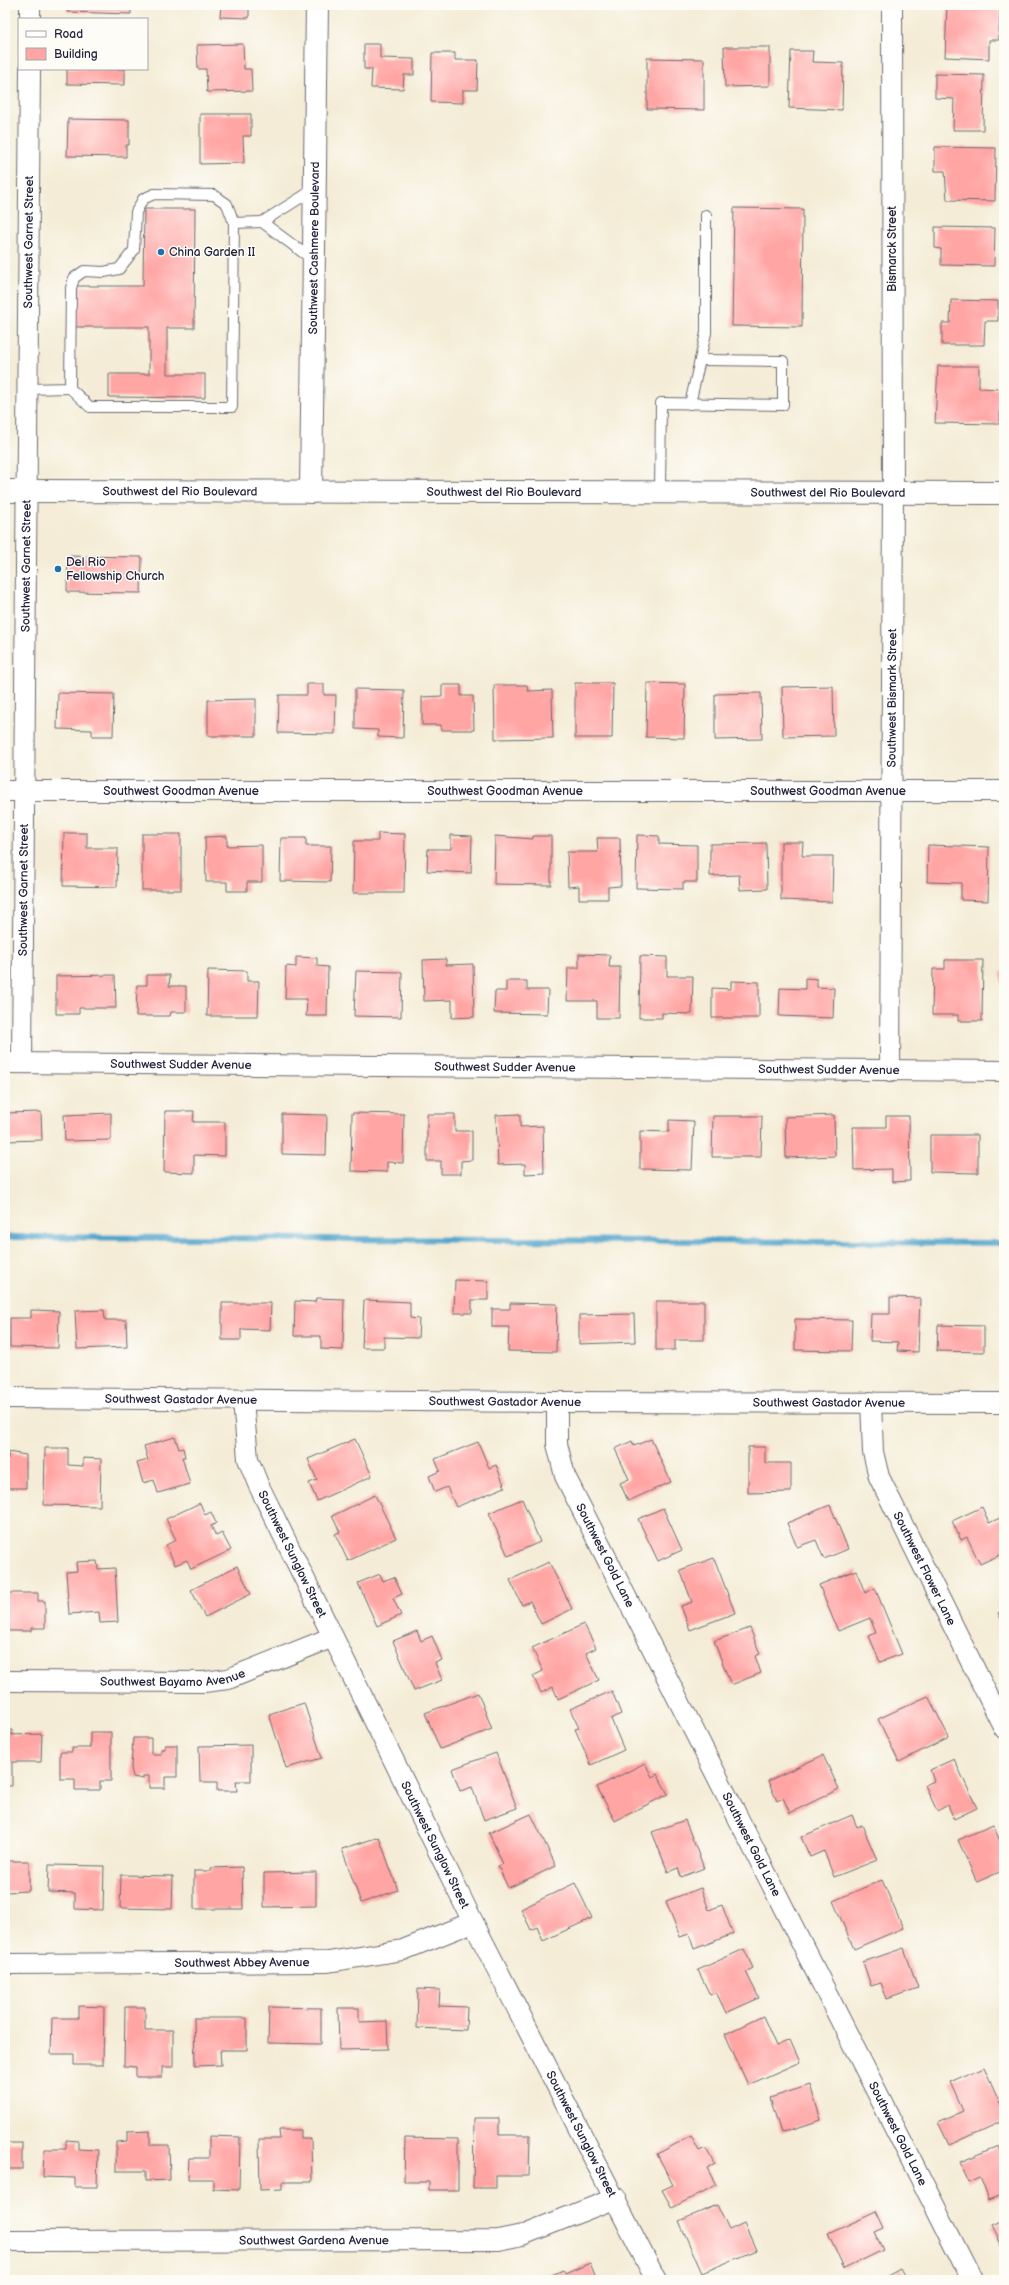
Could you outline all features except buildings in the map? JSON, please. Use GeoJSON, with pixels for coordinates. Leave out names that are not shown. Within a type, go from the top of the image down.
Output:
{"type":"FeatureCollection","features":[{"type":"Feature","properties":{"kind":"street"},"geometry":{"type":"LineString","coordinates":[[30,5],[30,18]]}},
{"type":"Feature","properties":{"kind":"street","name":"Southwest Cashmere Boulevard"},"geometry":{"type":"LineString","coordinates":[[311,492],[314,261],[313,190],[317,5]]}},
{"type":"Feature","properties":{"kind":"street","name":"Bismarck Street"},"geometry":{"type":"LineString","coordinates":[[892,5],[893,492]]}},
{"type":"Feature","properties":{"kind":"street","name":"Southwest Garnet Street"},"geometry":{"type":"LineString","coordinates":[[14,1063],[25,792],[30,70]]}},
{"type":"Feature","properties":{"kind":"street","name":"Southwest del Rio Boulevard"},"geometry":{"type":"LineString","coordinates":[[5,491],[1004,493]]}},
{"type":"Feature","properties":{"kind":"street","name":"Southwest Bismark Street"},"geometry":{"type":"LineString","coordinates":[[890,1071],[890,791],[893,492]]}},
{"type":"Feature","properties":{"kind":"street","name":"Southwest Goodman Avenue"},"geometry":{"type":"LineString","coordinates":[[5,791],[1004,791]]}},
{"type":"Feature","properties":{"kind":"street","name":"Southwest Sudder Avenue"},"geometry":{"type":"LineString","coordinates":[[14,1063],[1004,1071]]}},
{"type":"Feature","properties":{"kind":"street","name":"Southwest Gastador Avenue"},"geometry":{"type":"LineString","coordinates":[[5,1398],[557,1402],[1004,1403]]}},
{"type":"Feature","properties":{"kind":"street","name":"Southwest Sunglow Street"},"geometry":{"type":"LineString","coordinates":[[243,1400],[248,1460],[258,1484],[473,1922],[616,2198],[656,2280]]}},
{"type":"Feature","properties":{"kind":"street","name":"Southwest Gold Lane"},"geometry":{"type":"LineString","coordinates":[[557,1402],[557,1444],[565,1476],[972,2280]]}},
{"type":"Feature","properties":{"kind":"street","name":"Southwest Flower Lane"},"geometry":{"type":"LineString","coordinates":[[871,1402],[873,1452],[879,1478],[1004,1728]]}},
{"type":"Feature","properties":{"kind":"street","name":"Southwest Bayamo Avenue"},"geometry":{"type":"LineString","coordinates":[[5,1681],[210,1681],[228,1679],[334,1637]]}},
{"type":"Feature","properties":{"kind":"street","name":"Southwest Abbey Avenue"},"geometry":{"type":"LineString","coordinates":[[5,1964],[328,1962],[403,1950],[473,1922]]}},
{"type":"Feature","properties":{"kind":"street","name":"Southwest Gardena Avenue"},"geometry":{"type":"LineString","coordinates":[[5,2241],[498,2240],[522,2235],[616,2198]]}},
{"type":"Feature","properties":{"kind":"lane"},"geometry":{"type":"LineString","coordinates":[[234,224],[262,222],[313,190]]}},
{"type":"Feature","properties":{"kind":"lane"},"geometry":{"type":"LineString","coordinates":[[28,388],[70,388],[90,407],[232,406],[234,224],[227,204],[214,195],[154,194],[143,199],[136,212],[134,250],[128,260],[119,269],[104,272],[84,271],[74,278],[71,288],[70,388]]}},
{"type":"Feature","properties":{"kind":"lane"},"geometry":{"type":"LineString","coordinates":[[690,404],[706,333],[706,215]]}},
{"type":"Feature","properties":{"kind":"lane"},"geometry":{"type":"LineString","coordinates":[[262,222],[314,261]]}},
{"type":"Feature","properties":{"kind":"lane"},"geometry":{"type":"LineString","coordinates":[[660,492],[662,403],[783,405],[783,361],[700,360]]}},
{"type":"Feature","properties":{"kind":"waterway"},"geometry":{"type":"LineString","coordinates":[[5,1237],[1004,1243]]}},
{"type":"Feature","properties":{"kind":"place","name":"China Garden II"},"geometry":{"type":"Point","coordinates":[161,252]}},
{"type":"Feature","properties":{"kind":"place","name":"Del Rio Fellowship Church"},"geometry":{"type":"Point","coordinates":[58,569]}}]}
